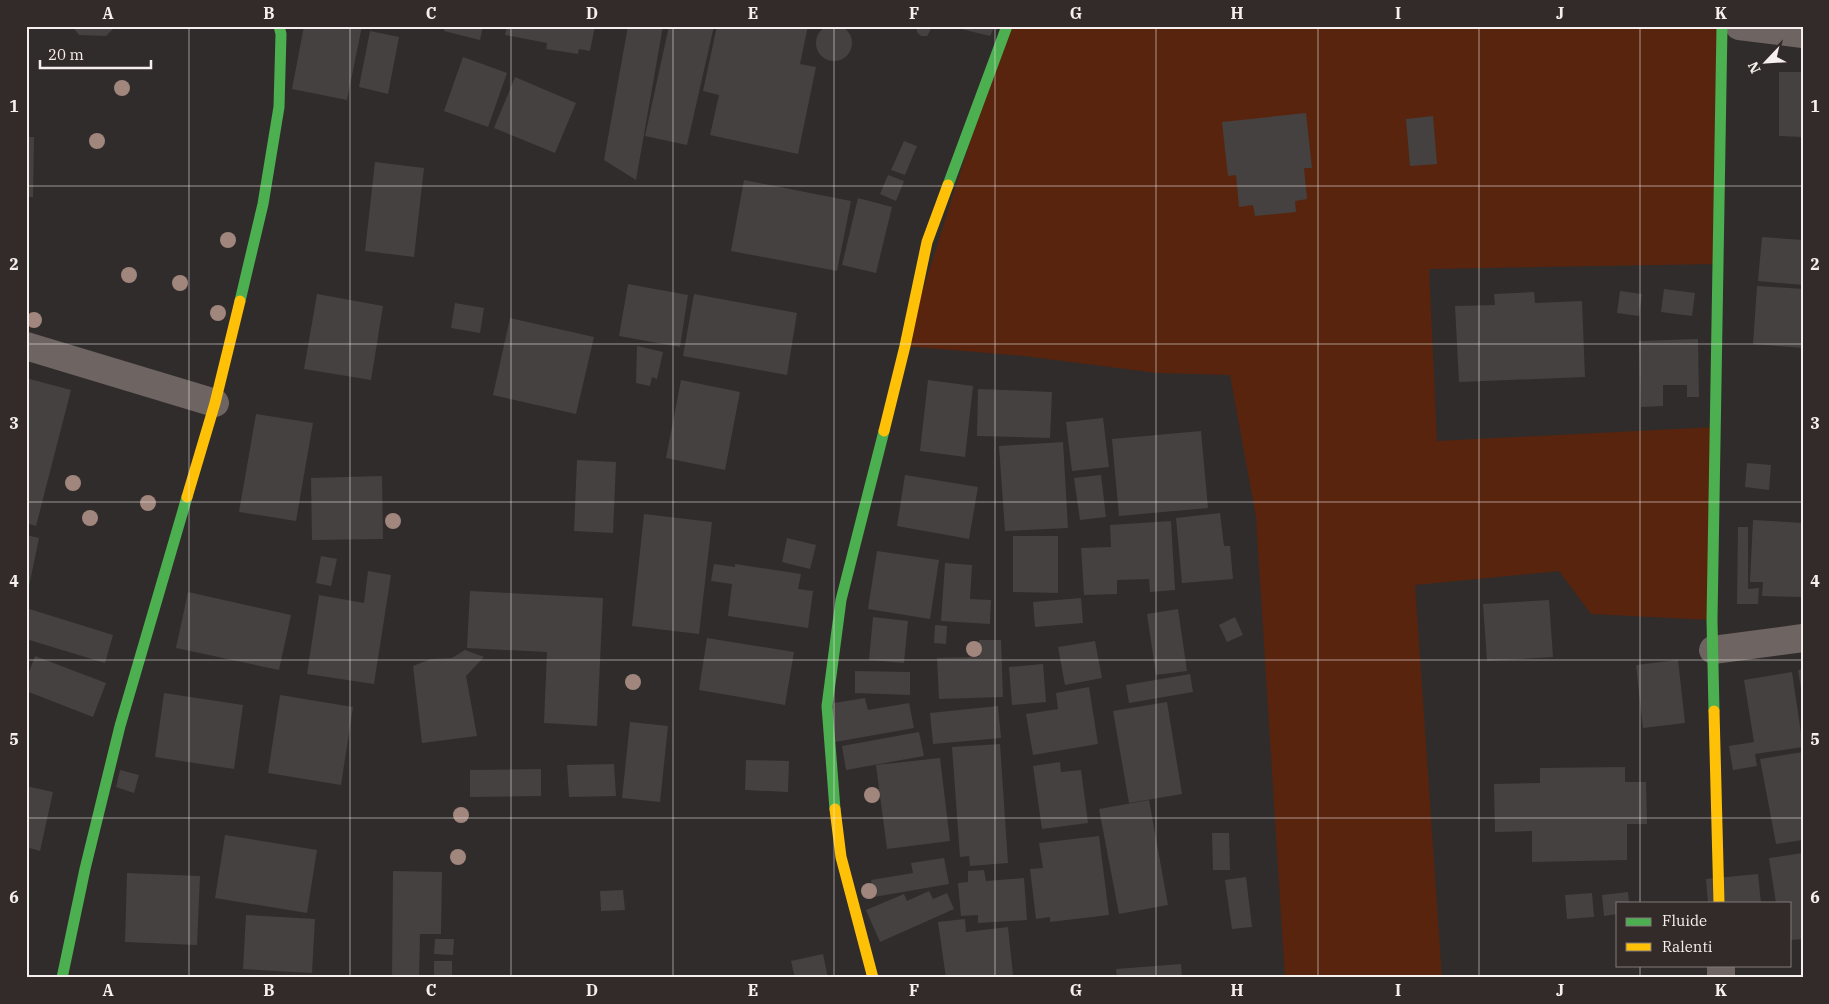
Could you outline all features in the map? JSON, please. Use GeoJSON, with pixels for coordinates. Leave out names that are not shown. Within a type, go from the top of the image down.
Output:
{"type":"FeatureCollection","features":[{"type":"Feature","properties":{"kind":"street"},"geometry":{"type":"LineString","coordinates":[[62,978],[85,869],[120,726],[215,403],[263,204],[279,107],[281,34],[279,26]]}},
{"type":"Feature","properties":{"kind":"street"},"geometry":{"type":"LineString","coordinates":[[873,978],[841,857],[834,800],[827,706],[841,600],[905,346],[927,242],[1007,26]]}},
{"type":"Feature","properties":{"kind":"street"},"geometry":{"type":"LineString","coordinates":[[1719,902],[1712,620],[1722,26]]}},
{"type":"Feature","properties":{"kind":"street"},"geometry":{"type":"LineString","coordinates":[[1739,26],[1803,34]]}},
{"type":"Feature","properties":{"kind":"street"},"geometry":{"type":"LineString","coordinates":[[26,346],[215,403]]}},
{"type":"Feature","properties":{"kind":"street"},"geometry":{"type":"LineString","coordinates":[[1713,650],[1803,638]]}},
{"type":"Feature","properties":{"kind":"shaded area"},"geometry":{"type":"Polygon","coordinates":[[[1007,26],[1721,26],[1718,264],[1429,269],[1437,441],[1716,427],[1712,620],[1591,614],[1559,571],[1415,585],[1442,978],[1285,978],[1256,517],[1230,375],[1157,373],[1024,356],[905,346],[1007,26]]]}},
{"type":"Feature","properties":{"kind":"building"},"geometry":{"type":"Polygon","coordinates":[[[834,25],[841,26],[847,30],[851,36],[851,50],[847,56],[841,60],[834,61],[827,60],[821,56],[817,50],[816,43],[817,36],[821,30],[827,26],[834,25]]]}},
{"type":"Feature","properties":{"kind":"building"},"geometry":{"type":"Polygon","coordinates":[[[72,26],[116,26],[106,36],[79,35],[72,26]]]}},
{"type":"Feature","properties":{"kind":"building"},"geometry":{"type":"Polygon","coordinates":[[[304,26],[362,26],[347,100],[292,89],[304,26]]]}},
{"type":"Feature","properties":{"kind":"building"},"geometry":{"type":"Polygon","coordinates":[[[445,26],[483,26],[480,40],[444,31],[445,26]]]}},
{"type":"Feature","properties":{"kind":"building"},"geometry":{"type":"Polygon","coordinates":[[[507,26],[595,26],[590,51],[579,49],[578,54],[546,49],[547,43],[505,35],[507,26]]]}},
{"type":"Feature","properties":{"kind":"building"},"geometry":{"type":"Polygon","coordinates":[[[628,26],[663,26],[636,180],[604,160],[628,26]]]}},
{"type":"Feature","properties":{"kind":"building"},"geometry":{"type":"Polygon","coordinates":[[[669,26],[714,26],[687,145],[645,136],[669,26]]]}},
{"type":"Feature","properties":{"kind":"building"},"geometry":{"type":"Polygon","coordinates":[[[717,26],[808,26],[800,64],[816,67],[798,154],[710,135],[719,95],[703,91],[717,26]]]}},
{"type":"Feature","properties":{"kind":"building"},"geometry":{"type":"Polygon","coordinates":[[[917,26],[930,26],[927,36],[921,36],[917,32],[917,26]]]}},
{"type":"Feature","properties":{"kind":"building"},"geometry":{"type":"Polygon","coordinates":[[[949,26],[995,26],[990,36],[949,26]]]}},
{"type":"Feature","properties":{"kind":"building"},"geometry":{"type":"Polygon","coordinates":[[[370,31],[399,37],[388,94],[359,87],[370,31]]]}},
{"type":"Feature","properties":{"kind":"building"},"geometry":{"type":"Polygon","coordinates":[[[463,57],[507,73],[488,127],[444,111],[463,57]]]}},
{"type":"Feature","properties":{"kind":"building"},"geometry":{"type":"Polygon","coordinates":[[[1779,72],[1803,72],[1803,137],[1779,136],[1779,72]]]}},
{"type":"Feature","properties":{"kind":"building"},"geometry":{"type":"Polygon","coordinates":[[[515,77],[576,103],[555,153],[494,128],[515,77]]]}},
{"type":"Feature","properties":{"kind":"building"},"geometry":{"type":"Polygon","coordinates":[[[1306,113],[1312,168],[1304,168],[1307,199],[1295,201],[1296,212],[1255,216],[1253,205],[1239,207],[1236,175],[1228,176],[1222,122],[1306,113]]]}},
{"type":"Feature","properties":{"kind":"building"},"geometry":{"type":"Polygon","coordinates":[[[1433,116],[1437,164],[1410,166],[1406,119],[1433,116]]]}},
{"type":"Feature","properties":{"kind":"building"},"geometry":{"type":"Polygon","coordinates":[[[26,137],[34,137],[33,197],[26,197],[26,137]]]}},
{"type":"Feature","properties":{"kind":"building"},"geometry":{"type":"Polygon","coordinates":[[[904,141],[917,146],[905,175],[891,170],[904,141]]]}},
{"type":"Feature","properties":{"kind":"building"},"geometry":{"type":"Polygon","coordinates":[[[375,162],[424,168],[414,257],[365,251],[375,162]]]}},
{"type":"Feature","properties":{"kind":"building"},"geometry":{"type":"Polygon","coordinates":[[[888,175],[904,181],[896,201],[880,194],[888,175]]]}},
{"type":"Feature","properties":{"kind":"building"},"geometry":{"type":"Polygon","coordinates":[[[744,180],[851,201],[837,271],[731,251],[744,180]]]}},
{"type":"Feature","properties":{"kind":"building"},"geometry":{"type":"Polygon","coordinates":[[[858,198],[892,207],[876,273],[842,265],[858,198]]]}},
{"type":"Feature","properties":{"kind":"building"},"geometry":{"type":"Polygon","coordinates":[[[1762,237],[1803,240],[1803,285],[1758,281],[1762,237]]]}},
{"type":"Feature","properties":{"kind":"building"},"geometry":{"type":"Polygon","coordinates":[[[628,284],[688,295],[680,347],[619,336],[628,284]]]}},
{"type":"Feature","properties":{"kind":"building"},"geometry":{"type":"Polygon","coordinates":[[[1757,286],[1803,289],[1803,348],[1753,344],[1757,286]]]}},
{"type":"Feature","properties":{"kind":"building"},"geometry":{"type":"Polygon","coordinates":[[[1664,289],[1695,293],[1692,316],[1661,312],[1664,289]]]}},
{"type":"Feature","properties":{"kind":"building"},"geometry":{"type":"Polygon","coordinates":[[[1620,291],[1642,294],[1639,316],[1617,313],[1620,291]]]}},
{"type":"Feature","properties":{"kind":"building"},"geometry":{"type":"Polygon","coordinates":[[[1534,292],[1535,303],[1582,301],[1585,377],[1459,382],[1455,306],[1495,305],[1494,294],[1534,292]]]}},
{"type":"Feature","properties":{"kind":"building"},"geometry":{"type":"Polygon","coordinates":[[[317,294],[383,306],[371,380],[304,369],[317,294]]]}},
{"type":"Feature","properties":{"kind":"building"},"geometry":{"type":"Polygon","coordinates":[[[694,294],[797,313],[787,375],[683,356],[694,294]]]}},
{"type":"Feature","properties":{"kind":"building"},"geometry":{"type":"Polygon","coordinates":[[[455,303],[484,308],[480,333],[451,328],[455,303]]]}},
{"type":"Feature","properties":{"kind":"building"},"geometry":{"type":"Polygon","coordinates":[[[510,318],[594,337],[576,414],[493,395],[510,318]]]}},
{"type":"Feature","properties":{"kind":"building"},"geometry":{"type":"Polygon","coordinates":[[[1698,339],[1699,397],[1687,397],[1687,385],[1663,385],[1663,406],[1641,407],[1639,341],[1698,339]]]}},
{"type":"Feature","properties":{"kind":"building"},"geometry":{"type":"Polygon","coordinates":[[[637,346],[663,352],[657,379],[652,377],[650,386],[636,383],[637,346]]]}},
{"type":"Feature","properties":{"kind":"building"},"geometry":{"type":"Polygon","coordinates":[[[26,378],[71,390],[36,526],[26,523],[26,378]]]}},
{"type":"Feature","properties":{"kind":"building"},"geometry":{"type":"Polygon","coordinates":[[[681,380],[740,392],[725,470],[666,458],[681,380]]]}},
{"type":"Feature","properties":{"kind":"building"},"geometry":{"type":"Polygon","coordinates":[[[928,380],[973,386],[965,457],[920,451],[928,380]]]}},
{"type":"Feature","properties":{"kind":"building"},"geometry":{"type":"Polygon","coordinates":[[[978,389],[1052,392],[1050,438],[977,436],[978,389]]]}},
{"type":"Feature","properties":{"kind":"building"},"geometry":{"type":"Polygon","coordinates":[[[256,414],[313,423],[296,521],[239,512],[256,414]]]}},
{"type":"Feature","properties":{"kind":"building"},"geometry":{"type":"Polygon","coordinates":[[[1103,418],[1109,467],[1072,471],[1066,422],[1103,418]]]}},
{"type":"Feature","properties":{"kind":"building"},"geometry":{"type":"Polygon","coordinates":[[[1201,431],[1208,508],[1119,516],[1112,439],[1201,431]]]}},
{"type":"Feature","properties":{"kind":"building"},"geometry":{"type":"Polygon","coordinates":[[[1063,442],[1068,528],[1005,531],[999,446],[1063,442]]]}},
{"type":"Feature","properties":{"kind":"building"},"geometry":{"type":"Polygon","coordinates":[[[577,460],[616,462],[613,533],[574,531],[577,460]]]}},
{"type":"Feature","properties":{"kind":"building"},"geometry":{"type":"Polygon","coordinates":[[[1747,463],[1771,465],[1769,490],[1745,487],[1747,463]]]}},
{"type":"Feature","properties":{"kind":"building"},"geometry":{"type":"Polygon","coordinates":[[[905,475],[978,487],[969,539],[897,526],[905,475]]]}},
{"type":"Feature","properties":{"kind":"building"},"geometry":{"type":"Polygon","coordinates":[[[1101,475],[1106,517],[1080,520],[1074,478],[1101,475]]]}},
{"type":"Feature","properties":{"kind":"building"},"geometry":{"type":"Polygon","coordinates":[[[382,476],[383,539],[312,540],[311,478],[382,476]]]}},
{"type":"Feature","properties":{"kind":"building"},"geometry":{"type":"Polygon","coordinates":[[[1220,513],[1224,546],[1230,546],[1233,579],[1182,583],[1176,518],[1220,513]]]}},
{"type":"Feature","properties":{"kind":"building"},"geometry":{"type":"Polygon","coordinates":[[[644,514],[712,522],[699,634],[632,626],[644,514]]]}},
{"type":"Feature","properties":{"kind":"building"},"geometry":{"type":"Polygon","coordinates":[[[1753,520],[1803,523],[1803,597],[1762,596],[1763,582],[1750,582],[1753,520]]]}},
{"type":"Feature","properties":{"kind":"building"},"geometry":{"type":"Polygon","coordinates":[[[1171,521],[1175,590],[1150,592],[1149,579],[1117,580],[1117,594],[1084,595],[1081,548],[1111,547],[1110,525],[1171,521]]]}},
{"type":"Feature","properties":{"kind":"building"},"geometry":{"type":"Polygon","coordinates":[[[1738,527],[1748,527],[1748,589],[1759,588],[1758,604],[1737,604],[1738,527]]]}},
{"type":"Feature","properties":{"kind":"building"},"geometry":{"type":"Polygon","coordinates":[[[26,535],[39,538],[27,596],[26,596],[26,535]]]}},
{"type":"Feature","properties":{"kind":"building"},"geometry":{"type":"Polygon","coordinates":[[[1013,536],[1058,536],[1058,593],[1013,592],[1013,536]]]}},
{"type":"Feature","properties":{"kind":"building"},"geometry":{"type":"Polygon","coordinates":[[[787,538],[816,545],[810,569],[782,562],[787,538]]]}},
{"type":"Feature","properties":{"kind":"building"},"geometry":{"type":"Polygon","coordinates":[[[877,551],[939,560],[930,619],[868,609],[877,551]]]}},
{"type":"Feature","properties":{"kind":"building"},"geometry":{"type":"Polygon","coordinates":[[[321,556],[337,559],[331,586],[316,583],[321,556]]]}},
{"type":"Feature","properties":{"kind":"building"},"geometry":{"type":"Polygon","coordinates":[[[945,563],[972,565],[970,599],[991,600],[990,624],[941,621],[945,563]]]}},
{"type":"Feature","properties":{"kind":"building"},"geometry":{"type":"Polygon","coordinates":[[[714,564],[735,567],[735,564],[801,574],[798,589],[813,591],[808,628],[728,616],[732,584],[711,581],[714,564]]]}},
{"type":"Feature","properties":{"kind":"building"},"geometry":{"type":"Polygon","coordinates":[[[368,571],[391,575],[374,684],[307,674],[319,595],[364,603],[368,571]]]}},
{"type":"Feature","properties":{"kind":"building"},"geometry":{"type":"Polygon","coordinates":[[[470,591],[603,598],[597,726],[544,723],[547,652],[467,648],[470,591]]]}},
{"type":"Feature","properties":{"kind":"building"},"geometry":{"type":"Polygon","coordinates":[[[188,592],[291,615],[279,670],[176,648],[188,592]]]}},
{"type":"Feature","properties":{"kind":"building"},"geometry":{"type":"Polygon","coordinates":[[[1081,598],[1083,623],[1035,627],[1033,602],[1081,598]]]}},
{"type":"Feature","properties":{"kind":"building"},"geometry":{"type":"Polygon","coordinates":[[[1549,600],[1553,657],[1487,661],[1483,604],[1549,600]]]}},
{"type":"Feature","properties":{"kind":"building"},"geometry":{"type":"Polygon","coordinates":[[[26,608],[113,635],[105,663],[26,639],[26,608]]]}},
{"type":"Feature","properties":{"kind":"building"},"geometry":{"type":"Polygon","coordinates":[[[1178,609],[1187,671],[1156,675],[1147,614],[1178,609]]]}},
{"type":"Feature","properties":{"kind":"building"},"geometry":{"type":"Polygon","coordinates":[[[873,617],[908,621],[904,663],[869,660],[873,617]]]}},
{"type":"Feature","properties":{"kind":"building"},"geometry":{"type":"Polygon","coordinates":[[[1235,617],[1243,635],[1227,642],[1219,625],[1235,617]]]}},
{"type":"Feature","properties":{"kind":"building"},"geometry":{"type":"Polygon","coordinates":[[[935,625],[947,626],[946,644],[934,643],[935,625]]]}},
{"type":"Feature","properties":{"kind":"building"},"geometry":{"type":"Polygon","coordinates":[[[707,638],[794,652],[785,705],[699,690],[707,638]]]}},
{"type":"Feature","properties":{"kind":"building"},"geometry":{"type":"Polygon","coordinates":[[[979,640],[1001,640],[1003,697],[939,699],[937,658],[979,657],[979,640]]]}},
{"type":"Feature","properties":{"kind":"building"},"geometry":{"type":"Polygon","coordinates":[[[1095,641],[1102,678],[1065,685],[1058,647],[1095,641]]]}},
{"type":"Feature","properties":{"kind":"building"},"geometry":{"type":"Polygon","coordinates":[[[465,650],[484,657],[466,676],[477,736],[422,743],[413,666],[431,659],[452,658],[465,650]]]}},
{"type":"Feature","properties":{"kind":"building"},"geometry":{"type":"Polygon","coordinates":[[[35,656],[106,683],[93,717],[26,691],[26,680],[35,656]]]}},
{"type":"Feature","properties":{"kind":"building"},"geometry":{"type":"Polygon","coordinates":[[[1678,660],[1685,723],[1643,728],[1636,665],[1678,660]]]}},
{"type":"Feature","properties":{"kind":"building"},"geometry":{"type":"Polygon","coordinates":[[[1043,664],[1046,702],[1012,705],[1009,667],[1043,664]]]}},
{"type":"Feature","properties":{"kind":"building"},"geometry":{"type":"Polygon","coordinates":[[[1803,669],[1803,695],[1802,695],[1798,670],[1803,669]]]}},
{"type":"Feature","properties":{"kind":"building"},"geometry":{"type":"Polygon","coordinates":[[[855,671],[910,672],[910,695],[855,693],[855,671]]]}},
{"type":"Feature","properties":{"kind":"building"},"geometry":{"type":"Polygon","coordinates":[[[1792,672],[1803,747],[1755,754],[1757,766],[1733,770],[1729,746],[1754,742],[1744,680],[1792,672]]]}},
{"type":"Feature","properties":{"kind":"building"},"geometry":{"type":"Polygon","coordinates":[[[1190,674],[1193,692],[1129,703],[1126,685],[1190,674]]]}},
{"type":"Feature","properties":{"kind":"building"},"geometry":{"type":"Polygon","coordinates":[[[1089,687],[1098,744],[1033,755],[1026,714],[1058,709],[1056,693],[1089,687]]]}},
{"type":"Feature","properties":{"kind":"building"},"geometry":{"type":"Polygon","coordinates":[[[164,693],[243,705],[234,769],[155,757],[164,693]]]}},
{"type":"Feature","properties":{"kind":"building"},"geometry":{"type":"Polygon","coordinates":[[[280,695],[353,707],[341,785],[268,773],[280,695]]]}},
{"type":"Feature","properties":{"kind":"building"},"geometry":{"type":"Polygon","coordinates":[[[865,698],[868,710],[909,703],[914,728],[835,742],[828,704],[865,698]]]}},
{"type":"Feature","properties":{"kind":"building"},"geometry":{"type":"Polygon","coordinates":[[[1167,702],[1182,794],[1129,803],[1113,711],[1167,702]]]}},
{"type":"Feature","properties":{"kind":"building"},"geometry":{"type":"Polygon","coordinates":[[[998,706],[1001,738],[933,744],[930,713],[998,706]]]}},
{"type":"Feature","properties":{"kind":"building"},"geometry":{"type":"Polygon","coordinates":[[[630,722],[668,726],[660,802],[622,798],[630,722]]]}},
{"type":"Feature","properties":{"kind":"building"},"geometry":{"type":"Polygon","coordinates":[[[919,732],[924,756],[846,770],[842,746],[919,732]]]}},
{"type":"Feature","properties":{"kind":"building"},"geometry":{"type":"Polygon","coordinates":[[[1000,744],[1008,863],[970,866],[969,856],[960,857],[952,747],[1000,744]]]}},
{"type":"Feature","properties":{"kind":"building"},"geometry":{"type":"Polygon","coordinates":[[[1803,752],[1803,840],[1776,844],[1760,759],[1803,752]]]}},
{"type":"Feature","properties":{"kind":"building"},"geometry":{"type":"Polygon","coordinates":[[[940,758],[950,841],[887,849],[876,765],[940,758]]]}},
{"type":"Feature","properties":{"kind":"building"},"geometry":{"type":"Polygon","coordinates":[[[746,760],[789,761],[788,792],[745,790],[746,760]]]}},
{"type":"Feature","properties":{"kind":"building"},"geometry":{"type":"Polygon","coordinates":[[[1060,762],[1061,772],[1081,770],[1088,823],[1042,829],[1033,766],[1060,762]]]}},
{"type":"Feature","properties":{"kind":"building"},"geometry":{"type":"Polygon","coordinates":[[[614,764],[616,796],[569,797],[567,765],[614,764]]]}},
{"type":"Feature","properties":{"kind":"building"},"geometry":{"type":"Polygon","coordinates":[[[1625,767],[1625,782],[1646,782],[1647,824],[1627,824],[1627,860],[1532,862],[1532,831],[1495,832],[1494,784],[1540,783],[1540,768],[1625,767]]]}},
{"type":"Feature","properties":{"kind":"building"},"geometry":{"type":"Polygon","coordinates":[[[541,769],[541,796],[470,797],[470,770],[541,769]]]}},
{"type":"Feature","properties":{"kind":"building"},"geometry":{"type":"Polygon","coordinates":[[[120,770],[139,775],[134,793],[116,787],[120,770]]]}},
{"type":"Feature","properties":{"kind":"building"},"geometry":{"type":"Polygon","coordinates":[[[26,786],[53,792],[40,851],[26,847],[26,786]]]}},
{"type":"Feature","properties":{"kind":"building"},"geometry":{"type":"Polygon","coordinates":[[[1149,800],[1168,905],[1119,914],[1099,809],[1149,800]]]}},
{"type":"Feature","properties":{"kind":"building"},"geometry":{"type":"Polygon","coordinates":[[[1212,833],[1229,833],[1230,870],[1213,870],[1212,833]]]}},
{"type":"Feature","properties":{"kind":"building"},"geometry":{"type":"Polygon","coordinates":[[[225,835],[317,850],[307,913],[215,898],[225,835]]]}},
{"type":"Feature","properties":{"kind":"building"},"geometry":{"type":"Polygon","coordinates":[[[1099,836],[1109,915],[1050,922],[1050,917],[1036,919],[1030,869],[1043,868],[1039,843],[1099,836]]]}},
{"type":"Feature","properties":{"kind":"building"},"geometry":{"type":"Polygon","coordinates":[[[1803,853],[1803,939],[1792,940],[1792,902],[1776,902],[1769,858],[1803,853]]]}},
{"type":"Feature","properties":{"kind":"building"},"geometry":{"type":"Polygon","coordinates":[[[944,858],[949,884],[874,897],[871,880],[913,873],[911,863],[944,858]]]}},
{"type":"Feature","properties":{"kind":"building"},"geometry":{"type":"Polygon","coordinates":[[[984,870],[986,881],[1024,878],[1027,920],[978,923],[978,915],[961,916],[958,883],[968,882],[968,871],[984,870]]]}},
{"type":"Feature","properties":{"kind":"building"},"geometry":{"type":"Polygon","coordinates":[[[393,871],[442,872],[441,934],[420,934],[419,978],[392,978],[393,871]]]}},
{"type":"Feature","properties":{"kind":"building"},"geometry":{"type":"Polygon","coordinates":[[[127,873],[200,876],[197,945],[125,942],[127,873]]]}},
{"type":"Feature","properties":{"kind":"building"},"geometry":{"type":"Polygon","coordinates":[[[1758,874],[1761,902],[1708,902],[1706,879],[1758,874]]]}},
{"type":"Feature","properties":{"kind":"building"},"geometry":{"type":"Polygon","coordinates":[[[1246,877],[1252,927],[1232,929],[1225,880],[1246,877]]]}},
{"type":"Feature","properties":{"kind":"building"},"geometry":{"type":"Polygon","coordinates":[[[623,890],[625,910],[601,911],[600,891],[623,890]]]}},
{"type":"Feature","properties":{"kind":"building"},"geometry":{"type":"Polygon","coordinates":[[[929,891],[933,899],[947,893],[954,909],[880,942],[866,910],[904,894],[907,901],[929,891]]]}},
{"type":"Feature","properties":{"kind":"building"},"geometry":{"type":"Polygon","coordinates":[[[1628,892],[1629,902],[1616,902],[1616,914],[1604,916],[1602,895],[1628,892]]]}},
{"type":"Feature","properties":{"kind":"building"},"geometry":{"type":"Polygon","coordinates":[[[1592,893],[1594,917],[1567,919],[1565,895],[1592,893]]]}},
{"type":"Feature","properties":{"kind":"building"},"geometry":{"type":"Polygon","coordinates":[[[246,915],[315,919],[312,973],[243,969],[246,915]]]}},
{"type":"Feature","properties":{"kind":"building"},"geometry":{"type":"Polygon","coordinates":[[[965,919],[966,932],[1008,927],[1013,975],[990,978],[946,978],[938,922],[965,919]]]}},
{"type":"Feature","properties":{"kind":"building"},"geometry":{"type":"Polygon","coordinates":[[[435,939],[454,939],[453,955],[434,954],[435,939]]]}},
{"type":"Feature","properties":{"kind":"building"},"geometry":{"type":"Polygon","coordinates":[[[823,954],[828,978],[795,978],[791,961],[823,954]]]}},
{"type":"Feature","properties":{"kind":"building"},"geometry":{"type":"Polygon","coordinates":[[[434,961],[452,961],[452,976],[434,975],[434,961]]]}},
{"type":"Feature","properties":{"kind":"building"},"geometry":{"type":"Polygon","coordinates":[[[1181,964],[1182,978],[1117,978],[1116,969],[1181,964]]]}},
{"type":"Feature","properties":{"kind":"traffic: fast"},"geometry":{"type":"LineString","coordinates":[[240,301],[263,204],[279,107],[281,34],[279,26]]}},
{"type":"Feature","properties":{"kind":"traffic: fast"},"geometry":{"type":"LineString","coordinates":[[948,185],[1007,26]]}},
{"type":"Feature","properties":{"kind":"traffic: fast"},"geometry":{"type":"LineString","coordinates":[[1714,711],[1712,620],[1722,26]]}},
{"type":"Feature","properties":{"kind":"traffic: fast"},"geometry":{"type":"LineString","coordinates":[[835,809],[827,706],[841,600],[884,431]]}},
{"type":"Feature","properties":{"kind":"traffic: fast"},"geometry":{"type":"LineString","coordinates":[[62,978],[85,869],[120,726],[187,497]]}},
{"type":"Feature","properties":{"kind":"traffic: slow"},"geometry":{"type":"LineString","coordinates":[[884,431],[905,346],[927,242],[948,185]]}},
{"type":"Feature","properties":{"kind":"traffic: slow"},"geometry":{"type":"LineString","coordinates":[[187,497],[215,403],[240,301]]}},
{"type":"Feature","properties":{"kind":"traffic: slow"},"geometry":{"type":"LineString","coordinates":[[1714,711],[1719,902]]}},
{"type":"Feature","properties":{"kind":"traffic: slow"},"geometry":{"type":"LineString","coordinates":[[835,809],[841,857],[873,978]]}}]}
